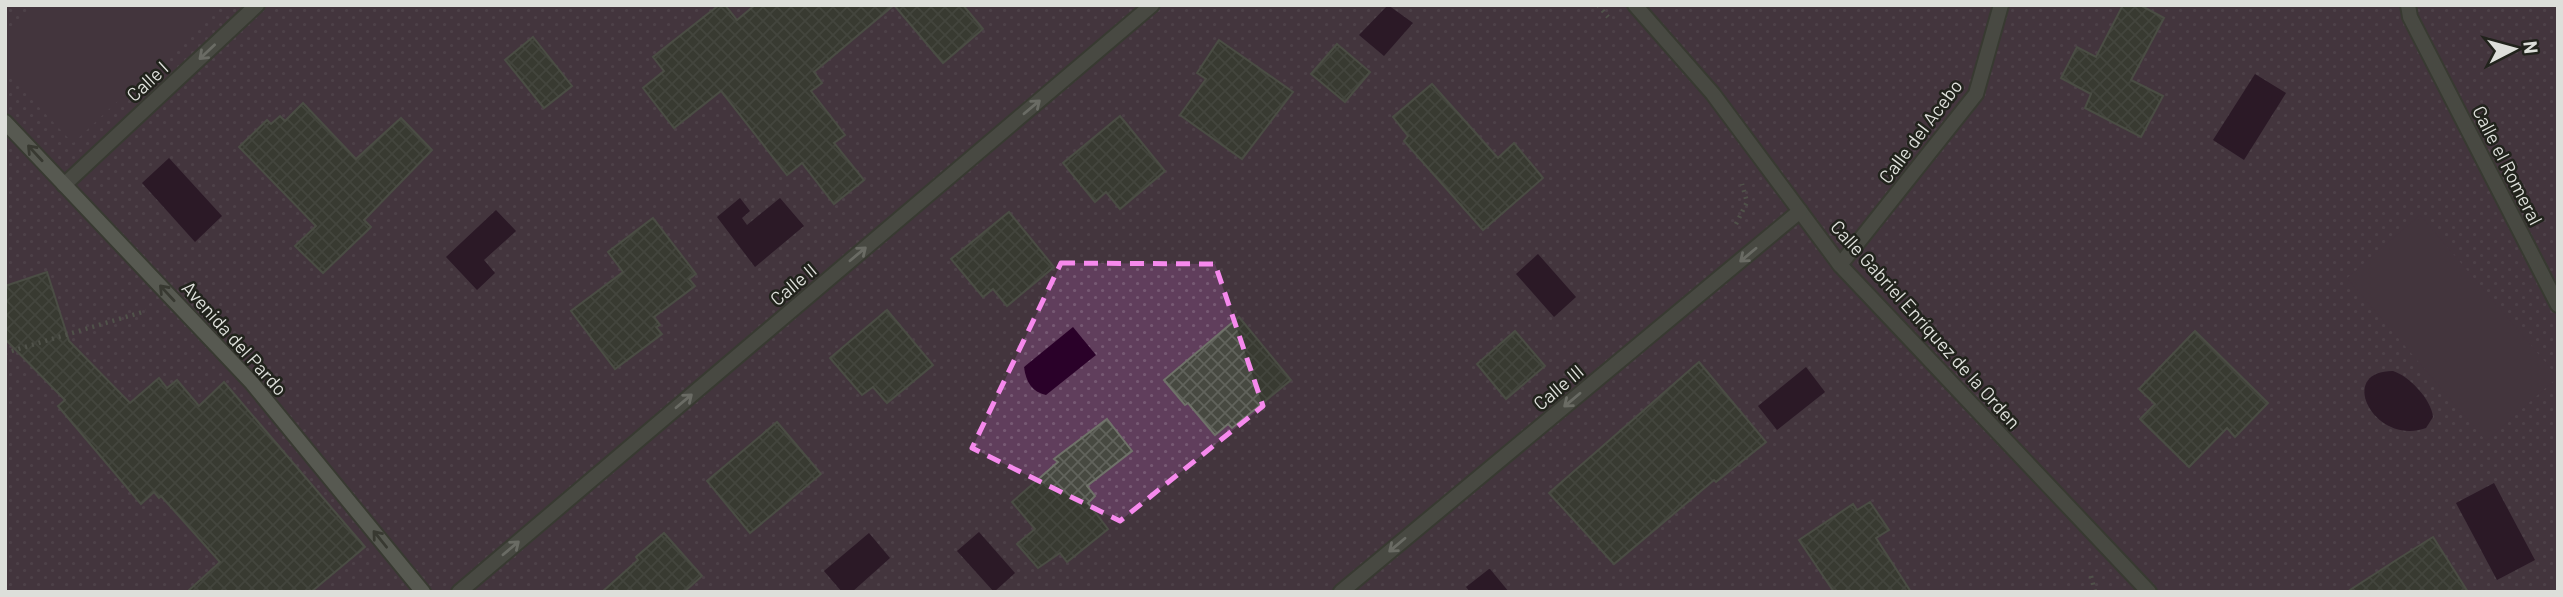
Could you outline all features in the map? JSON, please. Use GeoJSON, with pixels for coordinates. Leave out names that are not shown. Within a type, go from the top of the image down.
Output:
{"type":"FeatureCollection","features":[{"type":"Feature","properties":{"kind":"street","name":"Calle I"},"geometry":{"type":"LineString","coordinates":[[64,185],[257,5]]}},
{"type":"Feature","properties":{"kind":"street","name":"Calle II"},"geometry":{"type":"LineString","coordinates":[[459,592],[1152,5]]}},
{"type":"Feature","properties":{"kind":"street","name":"Calle Gabriel Enríquez de la Orden"},"geometry":{"type":"LineString","coordinates":[[1636,5],[1713,94],[1840,265],[2148,591]]}},
{"type":"Feature","properties":{"kind":"street","name":"Calle del Acebo"},"geometry":{"type":"LineString","coordinates":[[1840,265],[1976,94],[2001,5]]}},
{"type":"Feature","properties":{"kind":"street","name":"Calle el Romeral"},"geometry":{"type":"LineString","coordinates":[[2408,5],[2410,17],[2558,304]]}},
{"type":"Feature","properties":{"kind":"street","name":"Avenida del Pardo"},"geometry":{"type":"LineString","coordinates":[[5,122],[252,383],[423,592]]}},
{"type":"Feature","properties":{"kind":"street","name":"Calle III"},"geometry":{"type":"LineString","coordinates":[[1341,592],[1800,211]]}},
{"type":"Feature","properties":{"kind":"path"},"geometry":{"type":"LineString","coordinates":[[5,353],[154,308],[170,295]]}},
{"type":"Feature","properties":{"kind":"highlighted area"},"geometry":{"type":"Polygon","coordinates":[[[1061,263],[1215,264],[1263,406],[1120,521],[972,448],[1061,263]]]}},
{"type":"Feature","properties":{"kind":"shaded area"},"geometry":{"type":"Polygon","coordinates":[[[5,5],[2558,5],[2558,592],[5,592],[5,5]]]}},
{"type":"Feature","properties":{"kind":"shaded area"},"geometry":{"type":"Polygon","coordinates":[[[40,5],[220,5],[73,143],[5,71],[5,40],[40,5]]]}},
{"type":"Feature","properties":{"kind":"shaded area"},"geometry":{"type":"Polygon","coordinates":[[[1388,5],[1413,23],[1384,56],[1359,35],[1388,5]]]}},
{"type":"Feature","properties":{"kind":"shaded area"},"geometry":{"type":"Polygon","coordinates":[[[2255,74],[2286,93],[2244,160],[2213,140],[2255,74]]]}},
{"type":"Feature","properties":{"kind":"shaded area"},"geometry":{"type":"Polygon","coordinates":[[[169,158],[222,216],[195,242],[142,183],[169,158]]]}},
{"type":"Feature","properties":{"kind":"shaded area"},"geometry":{"type":"Polygon","coordinates":[[[740,198],[750,211],[742,218],[747,225],[780,198],[804,226],[755,267],[717,217],[740,198]]]}},
{"type":"Feature","properties":{"kind":"shaded area"},"geometry":{"type":"Polygon","coordinates":[[[496,210],[516,231],[484,260],[495,273],[477,290],[446,257],[496,210]]]}},
{"type":"Feature","properties":{"kind":"shaded area"},"geometry":{"type":"Polygon","coordinates":[[[2420,215],[2558,377],[2486,441],[2347,278],[2420,215]]]}},
{"type":"Feature","properties":{"kind":"shaded area"},"geometry":{"type":"Polygon","coordinates":[[[1538,254],[1576,297],[1554,317],[1516,274],[1538,254]]]}},
{"type":"Feature","properties":{"kind":"shaded area"},"geometry":{"type":"Polygon","coordinates":[[[1073,327],[1096,355],[1046,395],[1033,389],[1024,367],[1073,327]]]}},
{"type":"Feature","properties":{"kind":"shaded area"},"geometry":{"type":"Polygon","coordinates":[[[1806,367],[1825,392],[1777,430],[1758,406],[1806,367]]]}},
{"type":"Feature","properties":{"kind":"shaded area"},"geometry":{"type":"Polygon","coordinates":[[[2393,371],[2412,383],[2424,396],[2433,417],[2426,428],[2408,431],[2391,427],[2369,407],[2365,394],[2367,383],[2376,374],[2393,371]]]}},
{"type":"Feature","properties":{"kind":"shaded area"},"geometry":{"type":"Polygon","coordinates":[[[2494,483],[2535,560],[2497,580],[2456,503],[2494,483]]]}},
{"type":"Feature","properties":{"kind":"shaded area"},"geometry":{"type":"Polygon","coordinates":[[[979,532],[1015,573],[994,592],[957,551],[979,532]]]}},
{"type":"Feature","properties":{"kind":"shaded area"},"geometry":{"type":"Polygon","coordinates":[[[869,533],[890,558],[852,592],[842,592],[824,571],[869,533]]]}},
{"type":"Feature","properties":{"kind":"shaded area"},"geometry":{"type":"Polygon","coordinates":[[[1489,569],[1509,592],[1470,592],[1466,587],[1489,569]]]}},
{"type":"Feature","properties":{"kind":"building"},"geometry":{"type":"Polygon","coordinates":[[[719,5],[725,5],[737,20],[755,5],[894,5],[814,72],[822,83],[811,91],[845,135],[834,143],[864,180],[834,204],[802,163],[787,175],[721,91],[674,128],[643,88],[664,71],[653,57],[719,5]]]}},
{"type":"Feature","properties":{"kind":"building"},"geometry":{"type":"Polygon","coordinates":[[[894,5],[963,5],[983,29],[943,63],[894,5]]]}},
{"type":"Feature","properties":{"kind":"building"},"geometry":{"type":"Polygon","coordinates":[[[2123,5],[2140,5],[2164,18],[2131,80],[2163,96],[2141,137],[2085,108],[2091,94],[2061,78],[2077,47],[2096,57],[2123,5]]]}},
{"type":"Feature","properties":{"kind":"building"},"geometry":{"type":"Polygon","coordinates":[[[533,37],[572,86],[544,108],[505,60],[533,37]]]}},
{"type":"Feature","properties":{"kind":"building"},"geometry":{"type":"Polygon","coordinates":[[[1219,40],[1293,92],[1242,159],[1180,115],[1206,79],[1197,73],[1219,40]]]}},
{"type":"Feature","properties":{"kind":"building"},"geometry":{"type":"Polygon","coordinates":[[[1337,44],[1370,72],[1345,102],[1311,74],[1337,44]]]}},
{"type":"Feature","properties":{"kind":"building"},"geometry":{"type":"Polygon","coordinates":[[[1432,84],[1498,158],[1514,143],[1543,178],[1483,230],[1404,141],[1408,136],[1393,117],[1432,84]]]}},
{"type":"Feature","properties":{"kind":"building"},"geometry":{"type":"Polygon","coordinates":[[[303,103],[356,159],[401,118],[432,150],[364,220],[371,227],[323,273],[295,246],[316,226],[239,147],[267,120],[271,124],[280,116],[285,121],[303,103]]]}},
{"type":"Feature","properties":{"kind":"building"},"geometry":{"type":"Polygon","coordinates":[[[1120,116],[1165,171],[1120,209],[1106,192],[1095,202],[1063,163],[1120,116]]]}},
{"type":"Feature","properties":{"kind":"building"},"geometry":{"type":"Polygon","coordinates":[[[1009,212],[1054,267],[1007,306],[993,289],[983,297],[951,259],[1009,212]]]}},
{"type":"Feature","properties":{"kind":"building"},"geometry":{"type":"Polygon","coordinates":[[[653,218],[696,274],[689,279],[695,286],[654,317],[660,325],[656,327],[662,334],[615,369],[571,311],[623,272],[608,252],[653,218]]]}},
{"type":"Feature","properties":{"kind":"building"},"geometry":{"type":"Polygon","coordinates":[[[47,272],[69,341],[130,403],[159,378],[167,388],[177,380],[199,406],[224,382],[365,547],[311,592],[187,592],[220,562],[161,496],[159,498],[154,492],[141,504],[58,406],[65,400],[5,339],[5,286],[47,272]]]}},
{"type":"Feature","properties":{"kind":"building"},"geometry":{"type":"Polygon","coordinates":[[[887,310],[933,365],[887,403],[873,387],[862,395],[830,358],[887,310]]]}},
{"type":"Feature","properties":{"kind":"building"},"geometry":{"type":"Polygon","coordinates":[[[1239,317],[1291,380],[1232,428],[1228,424],[1215,435],[1164,380],[1239,317]]]}},
{"type":"Feature","properties":{"kind":"building"},"geometry":{"type":"Polygon","coordinates":[[[1515,331],[1545,366],[1506,399],[1477,364],[1515,331]]]}},
{"type":"Feature","properties":{"kind":"building"},"geometry":{"type":"Polygon","coordinates":[[[2195,331],[2268,403],[2235,437],[2227,428],[2189,467],[2140,419],[2155,404],[2139,389],[2195,331]]]}},
{"type":"Feature","properties":{"kind":"building"},"geometry":{"type":"Polygon","coordinates":[[[1699,362],[1766,442],[1716,482],[1714,480],[1614,564],[1549,493],[1699,362]]]}},
{"type":"Feature","properties":{"kind":"building"},"geometry":{"type":"Polygon","coordinates":[[[1107,419],[1132,451],[1087,486],[1095,496],[1088,503],[1108,529],[1067,562],[1060,553],[1038,568],[1017,544],[1035,529],[1012,502],[1058,462],[1054,459],[1107,419]]]}},
{"type":"Feature","properties":{"kind":"building"},"geometry":{"type":"Polygon","coordinates":[[[777,422],[821,474],[750,533],[707,481],[777,422]]]}},
{"type":"Feature","properties":{"kind":"building"},"geometry":{"type":"Polygon","coordinates":[[[1870,502],[1889,530],[1876,538],[1911,592],[1834,592],[1799,540],[1853,504],[1857,510],[1870,502]]]}},
{"type":"Feature","properties":{"kind":"building"},"geometry":{"type":"Polygon","coordinates":[[[664,533],[702,576],[684,592],[602,592],[638,560],[636,557],[664,533]]]}},
{"type":"Feature","properties":{"kind":"building"},"geometry":{"type":"Polygon","coordinates":[[[2433,537],[2468,592],[2347,592],[2401,557],[2433,537]]]}}]}
